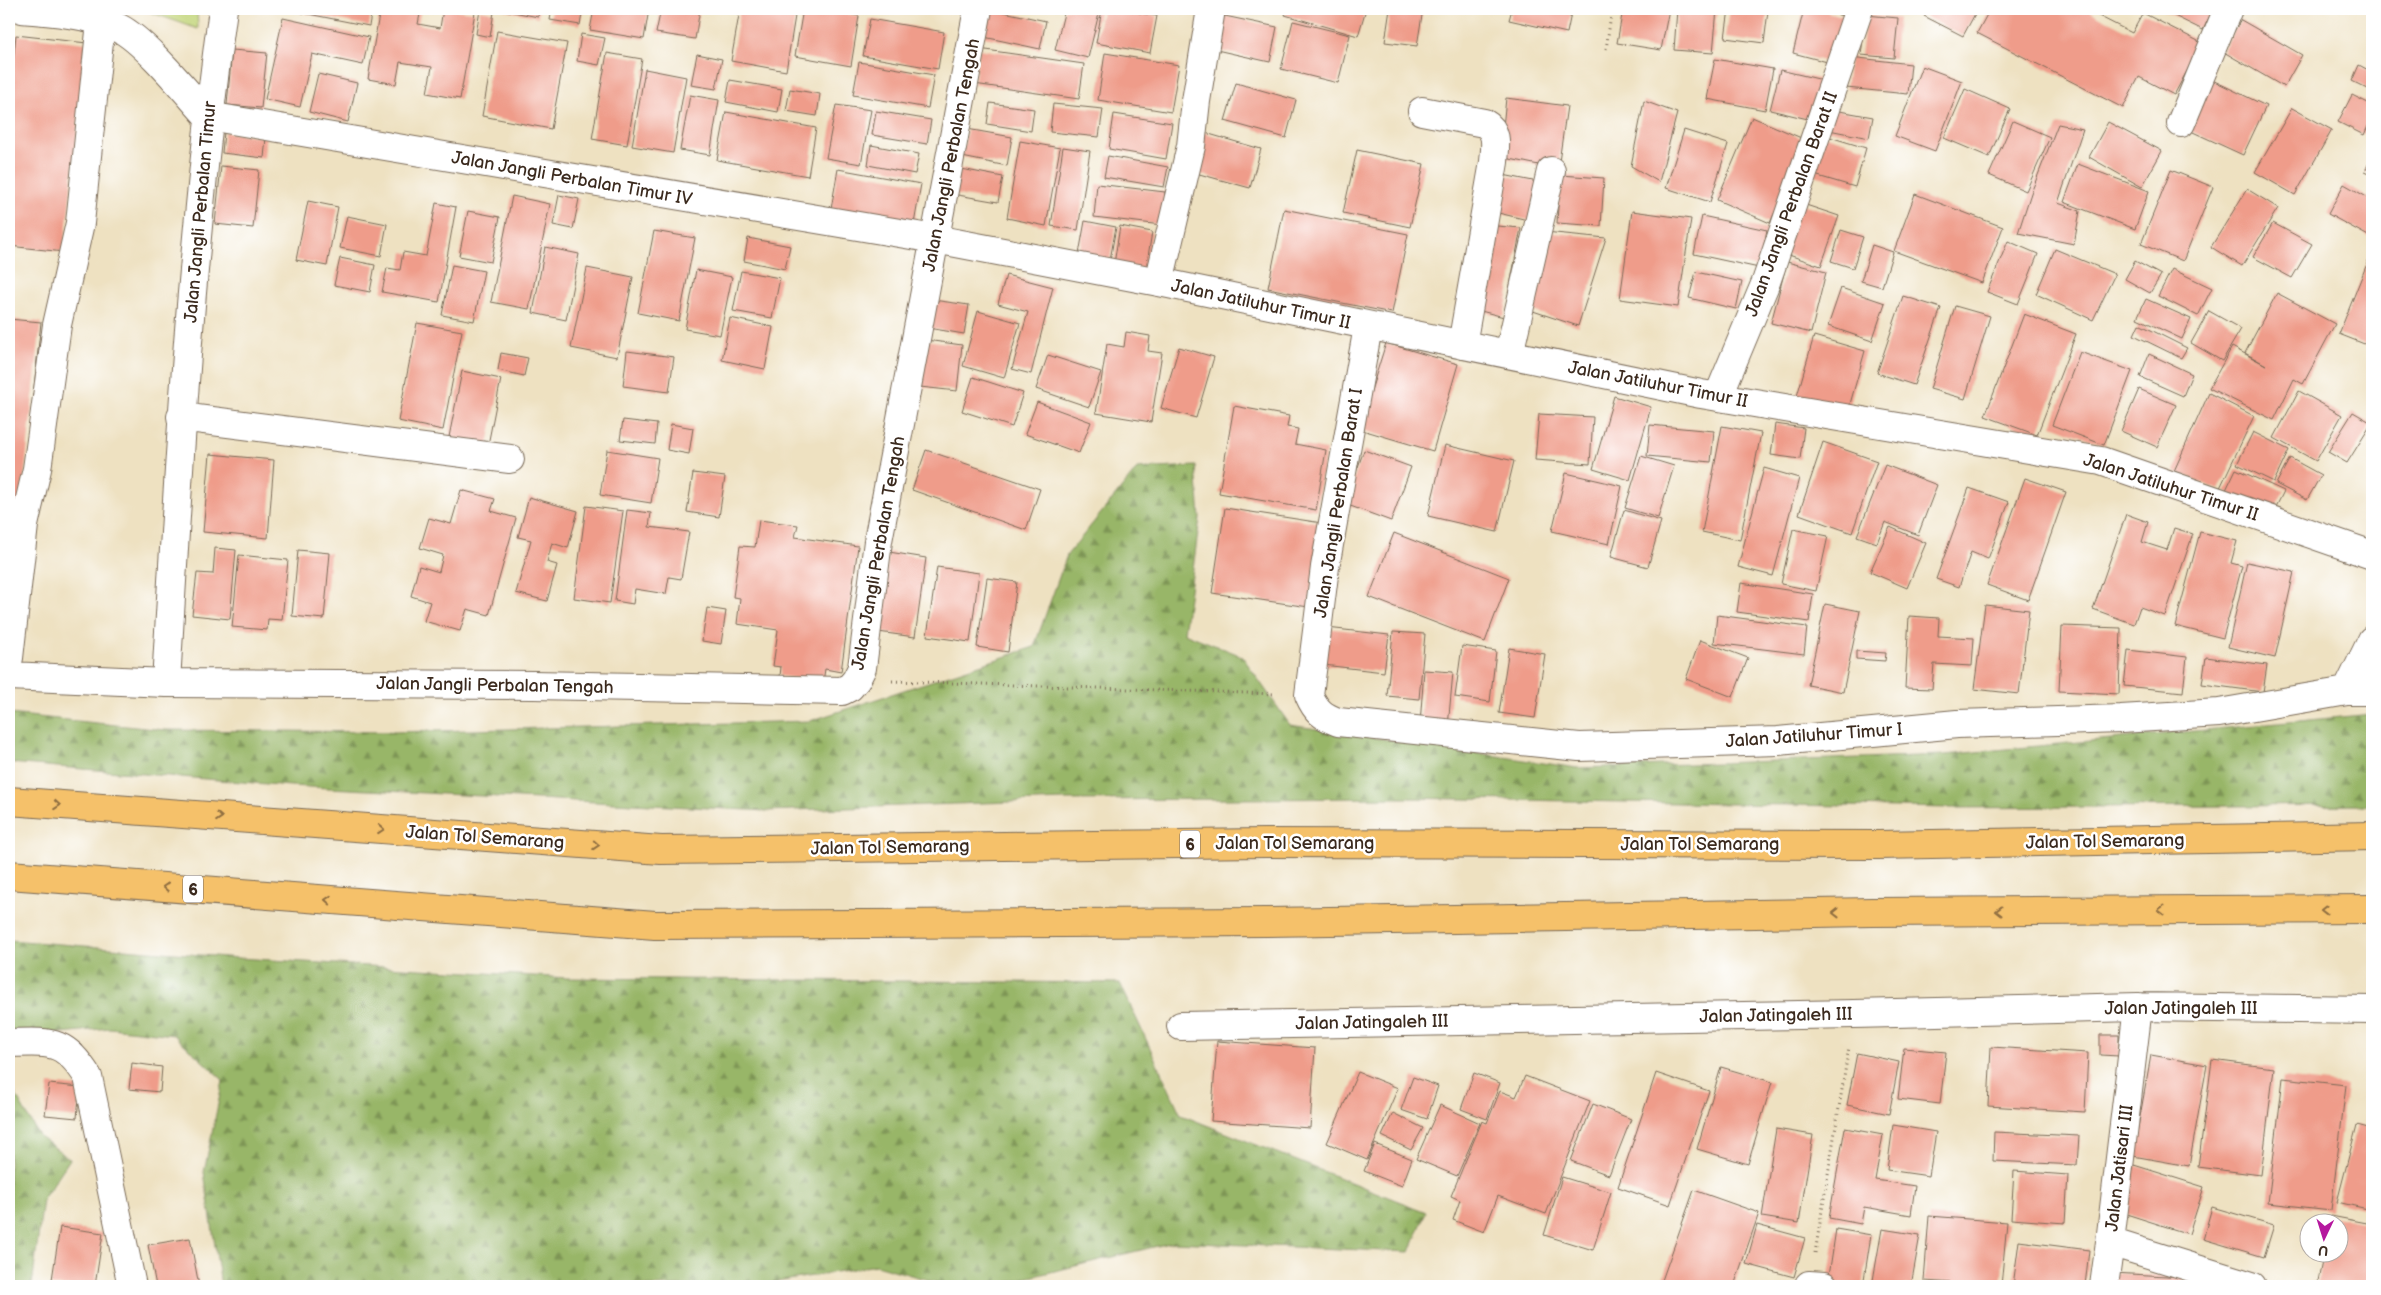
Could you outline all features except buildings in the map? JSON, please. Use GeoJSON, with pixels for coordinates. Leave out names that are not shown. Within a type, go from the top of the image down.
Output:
{"type":"FeatureCollection","features":[{"type":"Feature","properties":{"kind":"highway","name":"Jalan Tol Semarang"},"geometry":{"type":"LineString","coordinates":[[9,801],[661,850],[1265,843],[1878,845],[2372,836]]}},
{"type":"Feature","properties":{"kind":"highway","name":"6"},"geometry":{"type":"LineString","coordinates":[[9,875],[655,925],[1258,922],[1882,912],[2372,909]]}},
{"type":"Feature","properties":{"kind":"street"},"geometry":{"type":"LineString","coordinates":[[22,9],[79,16],[119,27],[136,40],[208,116]]}},
{"type":"Feature","properties":{"kind":"street","name":"Jalan Jangli Perbalan Timur"},"geometry":{"type":"LineString","coordinates":[[166,683],[181,416],[208,116],[223,9]]}},
{"type":"Feature","properties":{"kind":"street","name":"Jalan Jangli Perbalan Tengah"},"geometry":{"type":"LineString","coordinates":[[9,676],[166,683],[523,685],[842,691],[850,688],[862,668],[878,541],[978,9]]}},
{"type":"Feature","properties":{"kind":"street"},"geometry":{"type":"LineString","coordinates":[[1159,282],[1191,146],[1196,101],[1211,9]]}},
{"type":"Feature","properties":{"kind":"street","name":"Jalan Jangli Perbalan Barat II"},"geometry":{"type":"LineString","coordinates":[[1718,397],[1766,282],[1859,9]]}},
{"type":"Feature","properties":{"kind":"street"},"geometry":{"type":"LineString","coordinates":[[2181,123],[2228,9]]}},
{"type":"Feature","properties":{"kind":"street"},"geometry":{"type":"LineString","coordinates":[[9,658],[24,525],[37,469],[57,325],[80,223],[101,22]]}},
{"type":"Feature","properties":{"kind":"street"},"geometry":{"type":"LineString","coordinates":[[1422,111],[1484,124],[1491,127],[1494,134],[1494,162],[1462,345]]}},
{"type":"Feature","properties":{"kind":"street","name":"Jalan Jangli Perbalan Timur IV"},"geometry":{"type":"LineString","coordinates":[[208,116],[935,239]]}},
{"type":"Feature","properties":{"kind":"street"},"geometry":{"type":"LineString","coordinates":[[1509,354],[1551,171]]}},
{"type":"Feature","properties":{"kind":"street","name":"Jalan Jatiluhur Timur II"},"geometry":{"type":"LineString","coordinates":[[935,239],[1159,282],[1368,327],[1718,397],[2101,461],[2372,555]]}},
{"type":"Feature","properties":{"kind":"street","name":"Jalan Jangli Perbalan Barat I"},"geometry":{"type":"LineString","coordinates":[[1310,687],[1325,567],[1368,327]]}},
{"type":"Feature","properties":{"kind":"street"},"geometry":{"type":"LineString","coordinates":[[181,416],[510,459]]}},
{"type":"Feature","properties":{"kind":"street"},"geometry":{"type":"LineString","coordinates":[[2360,691],[2372,640]]}},
{"type":"Feature","properties":{"kind":"street","name":"Jalan Jatiluhur Timur I"},"geometry":{"type":"LineString","coordinates":[[1310,687],[1314,708],[1323,717],[1338,722],[1580,747],[1778,741],[1957,724],[2121,719],[2219,713],[2360,691]]}},
{"type":"Feature","properties":{"kind":"street","name":"Jalan Jatingaleh III"},"geometry":{"type":"LineString","coordinates":[[1181,1026],[2138,1007],[2372,1010]]}},
{"type":"Feature","properties":{"kind":"street","name":"Jalan Jatisari III"},"geometry":{"type":"LineString","coordinates":[[2138,1007],[2110,1242],[2252,1286]]}},
{"type":"Feature","properties":{"kind":"street"},"geometry":{"type":"LineString","coordinates":[[9,1043],[39,1042],[55,1044],[69,1052],[88,1077],[132,1286]]}},
{"type":"Feature","properties":{"kind":"street"},"geometry":{"type":"LineString","coordinates":[[2104,1286],[2110,1242]]}},
{"type":"Feature","properties":{"kind":"path"},"geometry":{"type":"LineString","coordinates":[[1606,50],[1612,9]]}},
{"type":"Feature","properties":{"kind":"path"},"geometry":{"type":"LineString","coordinates":[[856,680],[1310,687]]}},
{"type":"Feature","properties":{"kind":"path"},"geometry":{"type":"LineString","coordinates":[[1816,1286],[1854,1014]]}},
{"type":"Feature","properties":{"kind":"green space"},"geometry":{"type":"Polygon","coordinates":[[[141,9],[197,9],[198,29],[141,9]]]}},
{"type":"Feature","properties":{"kind":"green space"},"geometry":{"type":"Polygon","coordinates":[[[1196,466],[1200,518],[1184,633],[1242,656],[1290,725],[1577,768],[1944,755],[2372,714],[2372,805],[1951,808],[1405,798],[1065,800],[766,811],[291,786],[9,763],[9,714],[165,730],[394,732],[810,721],[1034,647],[1067,555],[1137,469],[1196,466]]]}},
{"type":"Feature","properties":{"kind":"green space"},"geometry":{"type":"Polygon","coordinates":[[[9,940],[239,958],[567,978],[1120,983],[1181,1115],[1426,1212],[1410,1252],[1174,1242],[993,1286],[949,1286],[876,1265],[754,1286],[221,1286],[204,1172],[223,1080],[174,1035],[110,1028],[42,1035],[9,1034],[9,940]]]}},
{"type":"Feature","properties":{"kind":"green space"},"geometry":{"type":"Polygon","coordinates":[[[9,1090],[13,1090],[39,1136],[70,1159],[43,1199],[32,1286],[9,1286],[9,1090]]]}}]}
